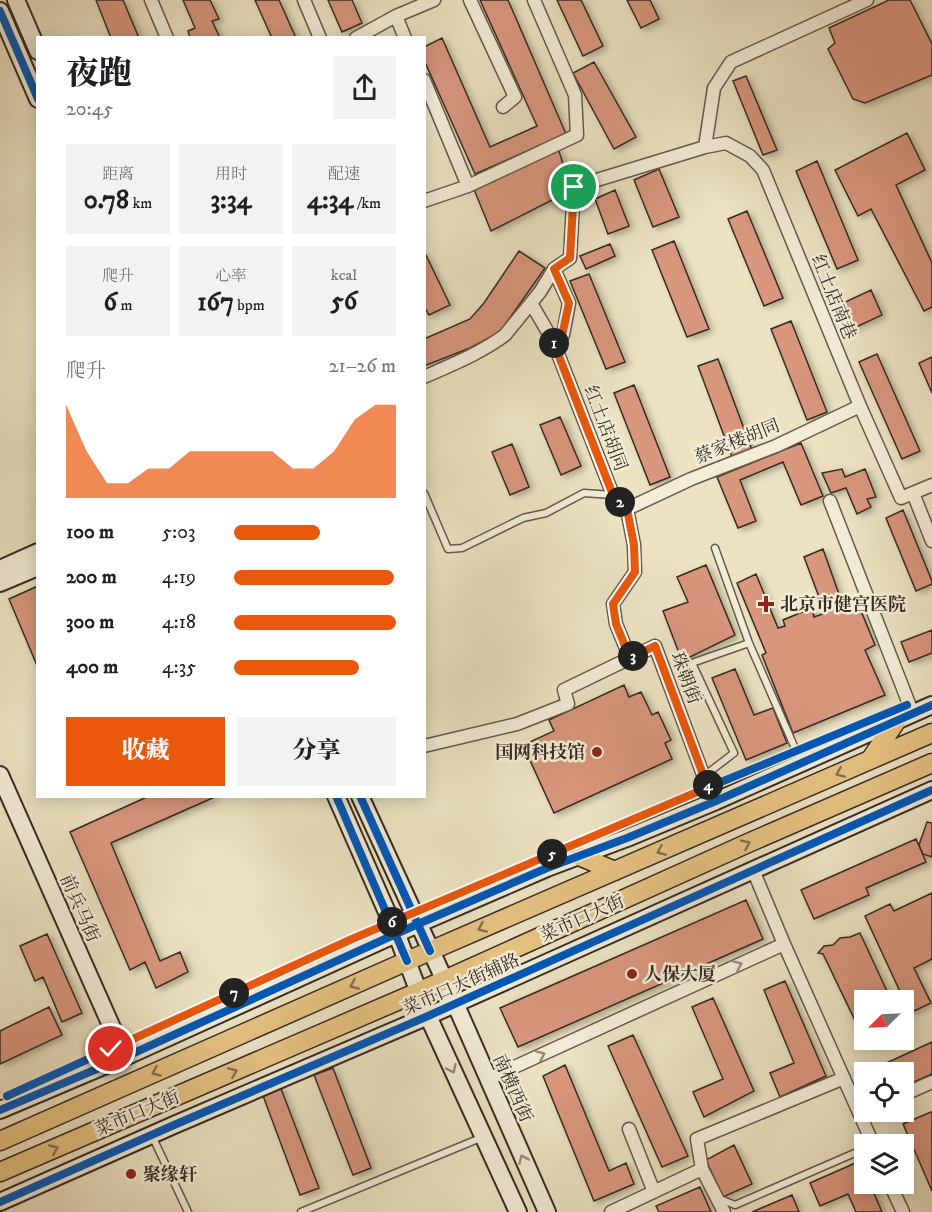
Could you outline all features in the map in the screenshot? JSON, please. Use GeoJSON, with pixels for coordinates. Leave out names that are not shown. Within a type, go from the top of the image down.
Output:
{"type":"FeatureCollection","features":[{"type":"Feature","properties":{"kind":"main road"},"geometry":{"type":"LineString","coordinates":[[870,760],[905,717]]}},
{"type":"Feature","properties":{"kind":"main road","name":"菜市口大街"},"geometry":{"type":"LineString","coordinates":[[0,1141],[932,733]]}},
{"type":"Feature","properties":{"kind":"main road","name":"菜市口大街"},"geometry":{"type":"LineString","coordinates":[[0,1172],[418,992],[746,844],[932,764]]}},
{"type":"Feature","properties":{"kind":"main road"},"geometry":{"type":"LineString","coordinates":[[579,856],[615,871]]}},
{"type":"Feature","properties":{"kind":"street"},"geometry":{"type":"LineString","coordinates":[[16,0],[36,46]]}},
{"type":"Feature","properties":{"kind":"street"},"geometry":{"type":"LineString","coordinates":[[151,0],[166,36]]}},
{"type":"Feature","properties":{"kind":"street"},"geometry":{"type":"LineString","coordinates":[[304,0],[319,36]]}},
{"type":"Feature","properties":{"kind":"street"},"geometry":{"type":"LineString","coordinates":[[360,36],[396,16],[434,0]]}},
{"type":"Feature","properties":{"kind":"street"},"geometry":{"type":"LineString","coordinates":[[470,0],[515,97],[502,107]]}},
{"type":"Feature","properties":{"kind":"street"},"geometry":{"type":"LineString","coordinates":[[426,200],[468,186],[577,135],[575,95],[534,0]]}},
{"type":"Feature","properties":{"kind":"street"},"geometry":{"type":"LineString","coordinates":[[426,376],[464,359],[505,335],[540,292],[554,269],[570,258],[574,187],[705,147],[714,88],[731,62],[867,0]]}},
{"type":"Feature","properties":{"kind":"street"},"geometry":{"type":"LineString","coordinates":[[0,11],[36,94]]}},
{"type":"Feature","properties":{"kind":"street"},"geometry":{"type":"LineString","coordinates":[[396,16],[404,36]]}},
{"type":"Feature","properties":{"kind":"street"},"geometry":{"type":"LineString","coordinates":[[426,85],[468,186]]}},
{"type":"Feature","properties":{"kind":"street","name":"红土店南巷"},"geometry":{"type":"LineString","coordinates":[[705,147],[726,143],[750,156],[763,170],[860,406],[932,541]]}},
{"type":"Feature","properties":{"kind":"street"},"geometry":{"type":"LineString","coordinates":[[553,341],[562,336],[569,303],[554,269]]}},
{"type":"Feature","properties":{"kind":"street","name":"红土店胡同"},"geometry":{"type":"LineString","coordinates":[[531,303],[553,341],[613,495],[627,509]]}},
{"type":"Feature","properties":{"kind":"street","name":"蔡家楼胡同"},"geometry":{"type":"LineString","coordinates":[[627,509],[691,479],[776,446],[860,406]]}},
{"type":"Feature","properties":{"kind":"street"},"geometry":{"type":"LineString","coordinates":[[907,496],[932,485]]}},
{"type":"Feature","properties":{"kind":"street"},"geometry":{"type":"LineString","coordinates":[[830,501],[905,717]]}},
{"type":"Feature","properties":{"kind":"street"},"geometry":{"type":"LineString","coordinates":[[627,509],[634,545],[635,572],[613,604],[616,624],[630,658]]}},
{"type":"Feature","properties":{"kind":"street"},"geometry":{"type":"LineString","coordinates":[[0,569],[36,553]]}},
{"type":"Feature","properties":{"kind":"street"},"geometry":{"type":"LineString","coordinates":[[0,583],[36,568]]}},
{"type":"Feature","properties":{"kind":"street","name":"珠朝街"},"geometry":{"type":"LineString","coordinates":[[426,746],[517,724],[568,704],[564,690],[655,646],[704,777],[716,801]]}},
{"type":"Feature","properties":{"kind":"street"},"geometry":{"type":"LineString","coordinates":[[0,1110],[121,1059],[418,924],[547,868],[716,801],[932,705]]}},
{"type":"Feature","properties":{"kind":"street","name":"前兵马街"},"geometry":{"type":"LineString","coordinates":[[0,775],[121,1059]]}},
{"type":"Feature","properties":{"kind":"street","name":"菜市口大街辅路"},"geometry":{"type":"LineString","coordinates":[[0,1202],[428,1016],[932,790]]}},
{"type":"Feature","properties":{"kind":"street"},"geometry":{"type":"LineString","coordinates":[[337,798],[397,934],[428,1016],[518,1212]]}},
{"type":"Feature","properties":{"kind":"street","name":"南横西街"},"geometry":{"type":"LineString","coordinates":[[361,798],[547,1212]]}},
{"type":"Feature","properties":{"kind":"street","name":"前兵马街"},"geometry":{"type":"LineString","coordinates":[[0,800],[121,1059]]}},
{"type":"Feature","properties":{"kind":"street"},"geometry":{"type":"LineString","coordinates":[[753,870],[784,944],[854,1096]]}},
{"type":"Feature","properties":{"kind":"street"},"geometry":{"type":"LineString","coordinates":[[488,1079],[784,944]]}},
{"type":"Feature","properties":{"kind":"street"},"geometry":{"type":"LineString","coordinates":[[724,1212],[702,1169],[697,1138],[844,1078]]}},
{"type":"Feature","properties":{"kind":"street"},"geometry":{"type":"LineString","coordinates":[[914,1090],[932,1082]]}},
{"type":"Feature","properties":{"kind":"street"},"geometry":{"type":"LineString","coordinates":[[628,1129],[654,1192]]}},
{"type":"Feature","properties":{"kind":"street"},"geometry":{"type":"LineString","coordinates":[[611,1212],[702,1169]]}},
{"type":"Feature","properties":{"kind":"street"},"geometry":{"type":"LineString","coordinates":[[895,1194],[903,1212]]}},
{"type":"Feature","properties":{"kind":"lane"},"geometry":{"type":"LineString","coordinates":[[426,498],[448,549],[462,548],[523,519],[546,513],[584,493],[613,495]]}},
{"type":"Feature","properties":{"kind":"lane"},"geometry":{"type":"LineString","coordinates":[[715,548],[749,643],[801,763]]}},
{"type":"Feature","properties":{"kind":"lane"},"geometry":{"type":"LineString","coordinates":[[704,777],[734,753],[692,663],[749,643]]}},
{"type":"Feature","properties":{"kind":"lane"},"geometry":{"type":"LineString","coordinates":[[301,1212],[484,1137]]}},
{"type":"Feature","properties":{"kind":"lane"},"geometry":{"type":"LineString","coordinates":[[154,1140],[188,1212]]}},
{"type":"Feature","properties":{"kind":"lane"},"geometry":{"type":"LineString","coordinates":[[717,1198],[735,1205],[854,1153]]}},
{"type":"Feature","properties":{"kind":"building"},"geometry":{"type":"Polygon","coordinates":[[[96,0],[123,0],[138,36],[110,36],[96,0]]]}},
{"type":"Feature","properties":{"kind":"building"},"geometry":{"type":"Polygon","coordinates":[[[183,0],[210,0],[219,19],[212,21],[219,36],[189,36],[188,31],[195,28],[183,0]]]}},
{"type":"Feature","properties":{"kind":"building"},"geometry":{"type":"Polygon","coordinates":[[[255,0],[279,0],[295,36],[271,36],[255,0]]]}},
{"type":"Feature","properties":{"kind":"building"},"geometry":{"type":"Polygon","coordinates":[[[328,0],[352,0],[362,23],[342,32],[328,0]]]}},
{"type":"Feature","properties":{"kind":"building"},"geometry":{"type":"Polygon","coordinates":[[[480,0],[508,0],[566,134],[475,174],[426,64],[426,46],[442,38],[490,147],[537,126],[480,0]]]}},
{"type":"Feature","properties":{"kind":"building"},"geometry":{"type":"Polygon","coordinates":[[[557,0],[581,0],[603,46],[583,56],[557,0]]]}},
{"type":"Feature","properties":{"kind":"building"},"geometry":{"type":"Polygon","coordinates":[[[627,0],[650,0],[659,19],[641,28],[627,0]]]}},
{"type":"Feature","properties":{"kind":"building"},"geometry":{"type":"Polygon","coordinates":[[[889,0],[910,0],[932,44],[932,75],[865,103],[853,99],[828,49],[835,43],[829,28],[889,0]]]}},
{"type":"Feature","properties":{"kind":"building"},"geometry":{"type":"Polygon","coordinates":[[[594,62],[636,137],[614,149],[573,73],[594,62]]]}},
{"type":"Feature","properties":{"kind":"building"},"geometry":{"type":"Polygon","coordinates":[[[746,76],[777,150],[763,155],[733,81],[746,76]]]}},
{"type":"Feature","properties":{"kind":"building"},"geometry":{"type":"Polygon","coordinates":[[[907,133],[925,170],[896,185],[932,263],[932,307],[924,311],[871,209],[858,216],[835,170],[907,133]]]}},
{"type":"Feature","properties":{"kind":"building"},"geometry":{"type":"Polygon","coordinates":[[[558,148],[565,170],[555,175],[560,196],[491,231],[473,187],[558,148]]]}},
{"type":"Feature","properties":{"kind":"building"},"geometry":{"type":"Polygon","coordinates":[[[817,161],[858,260],[837,269],[796,171],[817,161]]]}},
{"type":"Feature","properties":{"kind":"building"},"geometry":{"type":"Polygon","coordinates":[[[659,169],[679,217],[653,227],[634,180],[659,169]]]}},
{"type":"Feature","properties":{"kind":"building"},"geometry":{"type":"Polygon","coordinates":[[[615,190],[629,226],[608,234],[595,199],[615,190]]]}},
{"type":"Feature","properties":{"kind":"building"},"geometry":{"type":"Polygon","coordinates":[[[747,211],[783,298],[764,306],[728,219],[747,211]]]}},
{"type":"Feature","properties":{"kind":"building"},"geometry":{"type":"Polygon","coordinates":[[[674,241],[709,329],[687,337],[652,250],[674,241]]]}},
{"type":"Feature","properties":{"kind":"building"},"geometry":{"type":"Polygon","coordinates":[[[610,244],[615,256],[586,269],[580,256],[610,244]]]}},
{"type":"Feature","properties":{"kind":"building"},"geometry":{"type":"Polygon","coordinates":[[[519,251],[545,268],[500,332],[470,348],[426,365],[426,338],[470,319],[484,303],[519,251]]]}},
{"type":"Feature","properties":{"kind":"building"},"geometry":{"type":"Polygon","coordinates":[[[426,255],[450,305],[429,315],[426,310],[426,255]]]}},
{"type":"Feature","properties":{"kind":"building"},"geometry":{"type":"Polygon","coordinates":[[[589,274],[625,362],[606,369],[570,281],[589,274]]]}},
{"type":"Feature","properties":{"kind":"building"},"geometry":{"type":"Polygon","coordinates":[[[871,290],[882,315],[854,328],[843,303],[871,290]]]}},
{"type":"Feature","properties":{"kind":"building"},"geometry":{"type":"Polygon","coordinates":[[[791,321],[827,412],[807,420],[771,329],[791,321]]]}},
{"type":"Feature","properties":{"kind":"building"},"geometry":{"type":"Polygon","coordinates":[[[877,354],[920,451],[902,459],[859,362],[877,354]]]}},
{"type":"Feature","properties":{"kind":"building"},"geometry":{"type":"Polygon","coordinates":[[[932,357],[932,393],[919,363],[932,357]]]}},
{"type":"Feature","properties":{"kind":"building"},"geometry":{"type":"Polygon","coordinates":[[[718,359],[752,450],[732,457],[698,366],[718,359]]]}},
{"type":"Feature","properties":{"kind":"building"},"geometry":{"type":"Polygon","coordinates":[[[634,385],[670,477],[650,485],[614,393],[634,385]]]}},
{"type":"Feature","properties":{"kind":"building"},"geometry":{"type":"Polygon","coordinates":[[[560,417],[581,466],[561,475],[540,425],[560,417]]]}},
{"type":"Feature","properties":{"kind":"building"},"geometry":{"type":"Polygon","coordinates":[[[801,443],[823,496],[801,505],[783,462],[740,480],[756,521],[738,528],[717,477],[801,443]]]}},
{"type":"Feature","properties":{"kind":"building"},"geometry":{"type":"Polygon","coordinates":[[[512,444],[529,487],[510,495],[492,452],[512,444]]]}},
{"type":"Feature","properties":{"kind":"building"},"geometry":{"type":"Polygon","coordinates":[[[842,469],[845,477],[865,469],[876,497],[867,499],[871,507],[857,514],[846,488],[831,493],[822,473],[842,469]]]}},
{"type":"Feature","properties":{"kind":"building"},"geometry":{"type":"Polygon","coordinates":[[[903,510],[932,581],[932,584],[916,591],[886,518],[903,510]]]}},
{"type":"Feature","properties":{"kind":"building"},"geometry":{"type":"Polygon","coordinates":[[[823,549],[845,611],[859,606],[875,645],[865,650],[885,695],[793,733],[762,655],[766,653],[737,583],[756,574],[778,628],[785,626],[783,620],[812,608],[814,617],[825,613],[804,557],[823,549]]]}},
{"type":"Feature","properties":{"kind":"building"},"geometry":{"type":"Polygon","coordinates":[[[706,565],[735,635],[682,661],[663,611],[688,602],[677,577],[706,565]]]}},
{"type":"Feature","properties":{"kind":"building"},"geometry":{"type":"Polygon","coordinates":[[[36,587],[36,663],[9,599],[36,587]]]}},
{"type":"Feature","properties":{"kind":"building"},"geometry":{"type":"Polygon","coordinates":[[[932,630],[932,653],[909,662],[901,642],[932,630]]]}},
{"type":"Feature","properties":{"kind":"building"},"geometry":{"type":"Polygon","coordinates":[[[735,669],[754,715],[773,708],[787,743],[746,760],[712,678],[735,669]]]}},
{"type":"Feature","properties":{"kind":"building","name":"国网科技馆"},"geometry":{"type":"Polygon","coordinates":[[[624,685],[629,697],[641,692],[652,715],[658,712],[671,740],[665,743],[672,759],[554,813],[523,745],[554,731],[549,720],[624,685]]]}},
{"type":"Feature","properties":{"kind":"building"},"geometry":{"type":"Polygon","coordinates":[[[145,798],[212,798],[111,843],[160,961],[180,952],[188,972],[156,988],[145,962],[130,970],[70,832],[145,798]]]}},
{"type":"Feature","properties":{"kind":"building"},"geometry":{"type":"Polygon","coordinates":[[[927,822],[932,823],[932,857],[923,854],[919,845],[927,822]]]}},
{"type":"Feature","properties":{"kind":"building"},"geometry":{"type":"Polygon","coordinates":[[[916,839],[926,862],[866,888],[869,895],[814,919],[801,890],[916,839]]]}},
{"type":"Feature","properties":{"kind":"building"},"geometry":{"type":"Polygon","coordinates":[[[932,893],[932,959],[914,968],[931,1003],[914,1011],[914,990],[899,990],[865,916],[890,904],[894,911],[932,893]]]}},
{"type":"Feature","properties":{"kind":"building","name":"人保大厦"},"geometry":{"type":"Polygon","coordinates":[[[746,900],[763,939],[518,1047],[500,1008],[746,900]]]}},
{"type":"Feature","properties":{"kind":"building"},"geometry":{"type":"Polygon","coordinates":[[[860,933],[886,990],[854,990],[854,1018],[823,954],[818,953],[824,946],[833,945],[840,938],[860,933]]]}},
{"type":"Feature","properties":{"kind":"building"},"geometry":{"type":"Polygon","coordinates":[[[47,934],[82,1013],[62,1022],[43,977],[35,981],[20,946],[47,934]]]}},
{"type":"Feature","properties":{"kind":"building"},"geometry":{"type":"Polygon","coordinates":[[[785,981],[826,1076],[780,1097],[770,1073],[794,1063],[764,990],[785,981]]]}},
{"type":"Feature","properties":{"kind":"building"},"geometry":{"type":"Polygon","coordinates":[[[713,998],[754,1091],[704,1117],[693,1092],[723,1079],[692,1007],[713,998]]]}},
{"type":"Feature","properties":{"kind":"building"},"geometry":{"type":"Polygon","coordinates":[[[49,1007],[62,1035],[0,1064],[0,1031],[49,1007]]]}},
{"type":"Feature","properties":{"kind":"building"},"geometry":{"type":"Polygon","coordinates":[[[633,1035],[688,1156],[662,1167],[608,1046],[633,1035]]]}},
{"type":"Feature","properties":{"kind":"building"},"geometry":{"type":"Polygon","coordinates":[[[932,1042],[932,1074],[914,1082],[914,1062],[888,1062],[932,1042]]]}},
{"type":"Feature","properties":{"kind":"building"},"geometry":{"type":"Polygon","coordinates":[[[565,1065],[609,1171],[626,1163],[634,1184],[594,1201],[543,1076],[565,1065]]]}},
{"type":"Feature","properties":{"kind":"building"},"geometry":{"type":"Polygon","coordinates":[[[333,1068],[371,1168],[353,1175],[314,1075],[333,1068]]]}},
{"type":"Feature","properties":{"kind":"building"},"geometry":{"type":"Polygon","coordinates":[[[280,1086],[319,1188],[300,1195],[262,1093],[280,1086]]]}},
{"type":"Feature","properties":{"kind":"building"},"geometry":{"type":"Polygon","coordinates":[[[931,1112],[932,1114],[932,1191],[914,1149],[914,1134],[907,1134],[903,1124],[914,1122],[914,1119],[931,1112]]]}},
{"type":"Feature","properties":{"kind":"building"},"geometry":{"type":"Polygon","coordinates":[[[734,1145],[752,1184],[723,1197],[706,1160],[734,1145]]]}},
{"type":"Feature","properties":{"kind":"building"},"geometry":{"type":"Polygon","coordinates":[[[854,1164],[854,1194],[874,1194],[882,1212],[856,1212],[848,1194],[820,1206],[810,1183],[854,1164]]]}},
{"type":"Feature","properties":{"kind":"building"},"geometry":{"type":"Polygon","coordinates":[[[700,1187],[711,1212],[659,1212],[656,1206],[700,1187]]]}},
{"type":"Feature","properties":{"kind":"building"},"geometry":{"type":"Polygon","coordinates":[[[792,1195],[799,1212],[752,1212],[792,1195]]]}},
{"type":"Feature","properties":{"kind":"cycle path"},"geometry":{"type":"LineString","coordinates":[[0,11],[36,94]]}},
{"type":"Feature","properties":{"kind":"cycle path"},"geometry":{"type":"LineString","coordinates":[[7,1096],[352,939],[907,705]]}},
{"type":"Feature","properties":{"kind":"cycle path"},"geometry":{"type":"LineString","coordinates":[[0,1110],[125,1057],[418,924],[547,868],[716,801],[932,705]]}},
{"type":"Feature","properties":{"kind":"cycle path"},"geometry":{"type":"LineString","coordinates":[[0,1202],[428,1016],[932,790]]}},
{"type":"Feature","properties":{"kind":"cycle path"},"geometry":{"type":"LineString","coordinates":[[337,798],[407,961]]}},
{"type":"Feature","properties":{"kind":"cycle path"},"geometry":{"type":"LineString","coordinates":[[361,798],[430,951]]}},
{"type":"Feature","properties":{"kind":"place","name":"北京市健宫医院"},"geometry":{"type":"Point","coordinates":[766,604]}},
{"type":"Feature","properties":{"kind":"place","name":"国网科技馆"},"geometry":{"type":"Point","coordinates":[597,752]}},
{"type":"Feature","properties":{"kind":"place","name":"人保大厦"},"geometry":{"type":"Point","coordinates":[632,974]}},
{"type":"Feature","properties":{"kind":"place","name":"聚缘轩"},"geometry":{"type":"Point","coordinates":[131,1174]}},
{"type":"Feature","properties":{"kind":"route"},"geometry":{"type":"LineString","coordinates":[[111,1049],[352,939],[709,787],[655,646],[630,658],[616,624],[613,604],[635,572],[634,545],[627,509],[613,495],[553,341],[562,336],[569,303],[554,269],[570,258],[574,187]]}}]}
